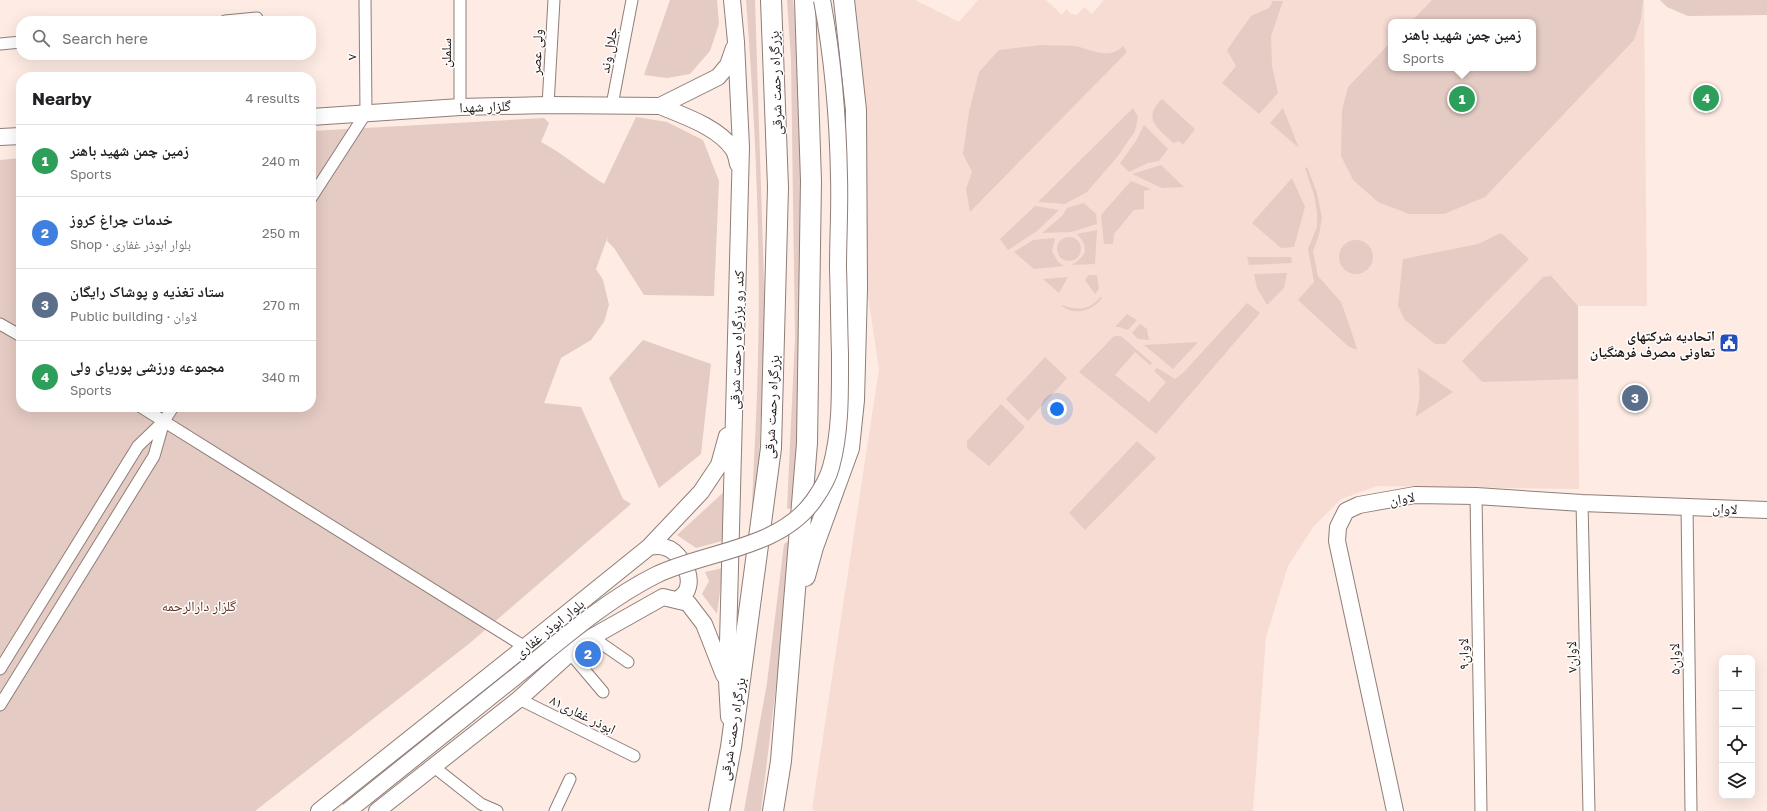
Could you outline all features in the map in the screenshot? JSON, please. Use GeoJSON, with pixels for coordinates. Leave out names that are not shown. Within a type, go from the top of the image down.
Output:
{"type":"FeatureCollection","features":[{"type":"Feature","properties":{"kind":"highway","name":"بزرگراه رحمت شرقی"},"geometry":{"type":"LineString","coordinates":[[719,811],[731,747],[771,448],[778,187],[771,0]]}},
{"type":"Feature","properties":{"kind":"highway"},"geometry":{"type":"LineString","coordinates":[[773,811],[781,760],[807,442],[811,181],[805,0]]}},
{"type":"Feature","properties":{"kind":"highway"},"geometry":{"type":"LineString","coordinates":[[793,614],[813,547],[849,448],[854,400],[857,289],[856,110],[844,0]]}},
{"type":"Feature","properties":{"kind":"main road","name":"کند رو بزرگراه رحمت شرقی"},"geometry":{"type":"LineString","coordinates":[[727,681],[741,148],[736,42],[732,0]]}},
{"type":"Feature","properties":{"kind":"main road"},"geometry":{"type":"LineString","coordinates":[[348,811],[570,633],[612,602],[656,575],[746,545],[786,528],[807,510],[823,485],[831,470],[835,450],[838,427],[840,385],[838,259],[839,177],[836,100],[830,44],[822,0]]}},
{"type":"Feature","properties":{"kind":"main road","name":"گلزار شهدا"},"geometry":{"type":"LineString","coordinates":[[660,106],[718,77],[728,65],[736,42]]}},
{"type":"Feature","properties":{"kind":"main road","name":"گلزار شهدا"},"geometry":{"type":"LineString","coordinates":[[316,117],[460,107],[548,105],[660,106],[692,119],[713,130],[733,150],[740,170]]}},
{"type":"Feature","properties":{"kind":"main road","name":"بلوار ابوذر غفاری"},"geometry":{"type":"LineString","coordinates":[[319,811],[649,547],[701,492],[719,465],[734,411]]}},
{"type":"Feature","properties":{"kind":"main road","name":"لاوان"},"geometry":{"type":"LineString","coordinates":[[1395,811],[1336,541],[1338,528],[1346,511],[1359,505],[1415,495],[1476,496],[1582,503],[1767,510]]}},
{"type":"Feature","properties":{"kind":"main road"},"geometry":{"type":"LineString","coordinates":[[649,547],[665,547],[679,555],[684,565],[689,586],[684,595],[676,600]]}},
{"type":"Feature","properties":{"kind":"main road"},"geometry":{"type":"LineString","coordinates":[[377,811],[519,699],[570,653],[592,637],[663,597],[688,603],[704,624],[727,681],[731,747]]}},
{"type":"Feature","properties":{"kind":"street","name":"۷"},"geometry":{"type":"LineString","coordinates":[[365,0],[366,113]]}},
{"type":"Feature","properties":{"kind":"street","name":"سلملن"},"geometry":{"type":"LineString","coordinates":[[460,0],[460,107]]}},
{"type":"Feature","properties":{"kind":"street","name":"ولی عصر"},"geometry":{"type":"LineString","coordinates":[[548,105],[554,0]]}},
{"type":"Feature","properties":{"kind":"street","name":"جلال وند"},"geometry":{"type":"LineString","coordinates":[[612,105],[632,0]]}},
{"type":"Feature","properties":{"kind":"street"},"geometry":{"type":"LineString","coordinates":[[0,44],[16,42]]}},
{"type":"Feature","properties":{"kind":"street"},"geometry":{"type":"LineString","coordinates":[[316,190],[366,113]]}},
{"type":"Feature","properties":{"kind":"street"},"geometry":{"type":"LineString","coordinates":[[0,324],[16,333]]}},
{"type":"Feature","properties":{"kind":"street"},"geometry":{"type":"LineString","coordinates":[[149,412],[525,647]]}},
{"type":"Feature","properties":{"kind":"street"},"geometry":{"type":"LineString","coordinates":[[0,669],[138,446],[164,421],[170,412]]}},
{"type":"Feature","properties":{"kind":"street"},"geometry":{"type":"LineString","coordinates":[[0,705],[154,456],[164,421]]}},
{"type":"Feature","properties":{"kind":"street","name":"۹لاوان"},"geometry":{"type":"LineString","coordinates":[[1476,496],[1480,811]]}},
{"type":"Feature","properties":{"kind":"street","name":"۷لاوان"},"geometry":{"type":"LineString","coordinates":[[1582,503],[1589,811]]}},
{"type":"Feature","properties":{"kind":"street","name":"۵لاوان"},"geometry":{"type":"LineString","coordinates":[[1687,506],[1691,811]]}},
{"type":"Feature","properties":{"kind":"street"},"geometry":{"type":"LineString","coordinates":[[592,637],[628,662]]}},
{"type":"Feature","properties":{"kind":"street"},"geometry":{"type":"LineString","coordinates":[[570,653],[603,692]]}},
{"type":"Feature","properties":{"kind":"street","name":"۸۱ابوذر غفاری"},"geometry":{"type":"LineString","coordinates":[[519,699],[634,756]]}},
{"type":"Feature","properties":{"kind":"street"},"geometry":{"type":"LineString","coordinates":[[434,767],[481,804],[497,811]]}},
{"type":"Feature","properties":{"kind":"street"},"geometry":{"type":"LineString","coordinates":[[556,811],[570,778]]}},
{"type":"Feature","properties":{"kind":"shaded area"},"geometry":{"type":"Polygon","coordinates":[[[835,0],[915,0],[959,22],[978,0],[1046,0],[1062,15],[1066,9],[1071,14],[1077,15],[1084,7],[1092,14],[1104,0],[1644,0],[1647,306],[1578,306],[1579,489],[1377,486],[1341,499],[1314,526],[1288,566],[1266,637],[1253,811],[816,811],[812,809],[879,369],[856,218],[835,0]]]}},
{"type":"Feature","properties":{"kind":"green space"},"geometry":{"type":"Polygon","coordinates":[[[670,0],[717,0],[719,24],[710,51],[690,74],[667,78],[644,75],[670,0]]]}},
{"type":"Feature","properties":{"kind":"green space"},"geometry":{"type":"Polygon","coordinates":[[[746,0],[755,0],[765,313],[758,489],[751,528],[757,380],[759,269],[755,135],[746,0]]]}},
{"type":"Feature","properties":{"kind":"green space"},"geometry":{"type":"Polygon","coordinates":[[[787,0],[793,0],[801,78],[803,373],[795,507],[787,509],[795,338],[791,59],[787,0]]]}},
{"type":"Feature","properties":{"kind":"green space"},"geometry":{"type":"Polygon","coordinates":[[[1432,0],[1643,0],[1641,19],[1634,40],[1485,197],[1444,214],[1409,214],[1378,202],[1353,180],[1341,156],[1342,110],[1348,87],[1388,45],[1388,71],[1536,71],[1536,19],[1414,19],[1432,0]]]}},
{"type":"Feature","properties":{"kind":"green space"},"geometry":{"type":"Polygon","coordinates":[[[1660,0],[1767,0],[1767,15],[1688,16],[1667,7],[1660,0]]]}},
{"type":"Feature","properties":{"kind":"green space"},"geometry":{"type":"Polygon","coordinates":[[[1273,1],[1283,1],[1271,36],[1272,66],[1278,93],[1259,114],[1222,83],[1236,66],[1227,50],[1251,16],[1269,8],[1273,1]]]}},
{"type":"Feature","properties":{"kind":"green space"},"geometry":{"type":"Polygon","coordinates":[[[1041,45],[1075,46],[1100,53],[1112,53],[1123,46],[1127,52],[970,212],[966,189],[972,172],[963,154],[969,112],[979,72],[999,50],[1041,45]]]}},
{"type":"Feature","properties":{"kind":"green space"},"geometry":{"type":"Polygon","coordinates":[[[1162,99],[1195,129],[1183,145],[1179,141],[1173,143],[1154,122],[1152,117],[1153,112],[1162,99]]]}},
{"type":"Feature","properties":{"kind":"green space"},"geometry":{"type":"Polygon","coordinates":[[[1133,108],[1138,117],[1135,131],[1118,156],[1087,192],[1065,204],[1038,202],[1133,108]]]}},
{"type":"Feature","properties":{"kind":"green space"},"geometry":{"type":"Polygon","coordinates":[[[1283,108],[1299,148],[1270,123],[1283,108]]]}},
{"type":"Feature","properties":{"kind":"green space","name":"گلزار دارالرحمه"},"geometry":{"type":"Polygon","coordinates":[[[636,117],[667,122],[703,140],[719,181],[714,296],[644,295],[614,248],[607,241],[608,236],[596,269],[603,280],[609,305],[604,322],[591,340],[561,358],[544,403],[581,407],[623,499],[631,504],[470,643],[255,811],[0,811],[0,160],[16,158],[16,412],[316,412],[316,131],[544,118],[549,123],[541,142],[604,184],[636,117]]]}},
{"type":"Feature","properties":{"kind":"green space"},"geometry":{"type":"Polygon","coordinates":[[[1144,125],[1168,149],[1159,161],[1148,163],[1129,172],[1120,163],[1136,141],[1144,125]]]}},
{"type":"Feature","properties":{"kind":"green space"},"geometry":{"type":"Polygon","coordinates":[[[1161,165],[1184,187],[1162,188],[1132,174],[1161,165]]]}},
{"type":"Feature","properties":{"kind":"green space"},"geometry":{"type":"Polygon","coordinates":[[[1307,167],[1317,193],[1322,218],[1319,235],[1313,251],[1318,276],[1341,302],[1357,350],[1348,346],[1298,300],[1314,282],[1308,249],[1317,227],[1317,212],[1314,195],[1305,168],[1307,167]]]}},
{"type":"Feature","properties":{"kind":"green space"},"geometry":{"type":"Polygon","coordinates":[[[1292,178],[1305,207],[1294,247],[1281,248],[1252,223],[1292,178]]]}},
{"type":"Feature","properties":{"kind":"green space"},"geometry":{"type":"Polygon","coordinates":[[[1131,181],[1151,189],[1144,191],[1144,209],[1134,210],[1114,234],[1113,244],[1104,244],[1101,215],[1131,181]]]}},
{"type":"Feature","properties":{"kind":"green space"},"geometry":{"type":"Polygon","coordinates":[[[1084,203],[1096,214],[1097,224],[1071,232],[1042,233],[1062,216],[1067,208],[1084,203]]]}},
{"type":"Feature","properties":{"kind":"green space"},"geometry":{"type":"Polygon","coordinates":[[[1035,206],[1059,210],[1037,231],[1008,250],[1000,239],[1035,206]]]}},
{"type":"Feature","properties":{"kind":"green space"},"geometry":{"type":"Polygon","coordinates":[[[1097,230],[1095,264],[1072,265],[1081,258],[1085,251],[1084,243],[1077,234],[1097,230]]]}},
{"type":"Feature","properties":{"kind":"green space"},"geometry":{"type":"Polygon","coordinates":[[[1501,233],[1529,259],[1445,344],[1435,344],[1405,320],[1398,306],[1403,259],[1478,244],[1501,233]]]}},
{"type":"Feature","properties":{"kind":"green space"},"geometry":{"type":"Polygon","coordinates":[[[1069,237],[1074,238],[1080,244],[1080,254],[1074,260],[1069,261],[1064,260],[1058,254],[1057,249],[1058,244],[1064,238],[1069,237]]]}},
{"type":"Feature","properties":{"kind":"green space"},"geometry":{"type":"Polygon","coordinates":[[[1055,238],[1052,251],[1058,262],[1064,266],[1034,269],[1014,252],[1033,240],[1055,238]]]}},
{"type":"Feature","properties":{"kind":"green space"},"geometry":{"type":"Polygon","coordinates":[[[1353,240],[1359,240],[1363,241],[1370,247],[1373,257],[1372,264],[1366,271],[1359,274],[1353,274],[1349,273],[1342,267],[1339,260],[1339,254],[1340,250],[1346,243],[1353,240]]]}},
{"type":"Feature","properties":{"kind":"green space"},"geometry":{"type":"Polygon","coordinates":[[[1247,257],[1291,257],[1292,263],[1249,265],[1247,257]]]}},
{"type":"Feature","properties":{"kind":"green space"},"geometry":{"type":"Polygon","coordinates":[[[1287,273],[1284,288],[1267,305],[1257,288],[1254,274],[1287,273]]]}},
{"type":"Feature","properties":{"kind":"green space"},"geometry":{"type":"Polygon","coordinates":[[[1089,275],[1097,275],[1099,289],[1095,294],[1085,280],[1089,275]]]}},
{"type":"Feature","properties":{"kind":"green space"},"geometry":{"type":"Polygon","coordinates":[[[1551,276],[1578,306],[1578,379],[1482,382],[1462,361],[1543,277],[1551,276]]]}},
{"type":"Feature","properties":{"kind":"green space"},"geometry":{"type":"Polygon","coordinates":[[[1068,277],[1059,293],[1043,279],[1068,277]]]}},
{"type":"Feature","properties":{"kind":"green space"},"geometry":{"type":"Polygon","coordinates":[[[1100,297],[1102,298],[1094,306],[1083,311],[1072,311],[1062,306],[1073,308],[1088,307],[1096,302],[1100,297]]]}},
{"type":"Feature","properties":{"kind":"green space"},"geometry":{"type":"Polygon","coordinates":[[[1247,303],[1260,313],[1156,434],[1079,372],[1114,336],[1121,336],[1152,363],[1150,365],[1135,352],[1115,375],[1149,402],[1166,382],[1154,371],[1157,368],[1175,379],[1183,373],[1247,303]]]}},
{"type":"Feature","properties":{"kind":"green space"},"geometry":{"type":"Polygon","coordinates":[[[1127,314],[1137,320],[1128,330],[1115,327],[1127,314]]]}},
{"type":"Feature","properties":{"kind":"green space"},"geometry":{"type":"Polygon","coordinates":[[[1140,324],[1147,329],[1149,340],[1138,339],[1132,333],[1140,324]]]}},
{"type":"Feature","properties":{"kind":"green space"},"geometry":{"type":"Polygon","coordinates":[[[643,340],[711,364],[701,454],[659,488],[609,378],[643,340]]]}},
{"type":"Feature","properties":{"kind":"green space"},"geometry":{"type":"Polygon","coordinates":[[[1198,342],[1173,369],[1144,345],[1198,342]]]}},
{"type":"Feature","properties":{"kind":"green space"},"geometry":{"type":"Polygon","coordinates":[[[1045,357],[1067,378],[1028,421],[1006,399],[1045,357]]]}},
{"type":"Feature","properties":{"kind":"green space"},"geometry":{"type":"Polygon","coordinates":[[[1418,368],[1453,392],[1415,417],[1420,393],[1418,368]]]}},
{"type":"Feature","properties":{"kind":"green space"},"geometry":{"type":"Polygon","coordinates":[[[1001,404],[1025,427],[989,466],[967,448],[967,441],[1001,404]]]}},
{"type":"Feature","properties":{"kind":"green space"},"geometry":{"type":"Polygon","coordinates":[[[1137,441],[1156,458],[1085,530],[1069,513],[1137,441]]]}},
{"type":"Feature","properties":{"kind":"green space"},"geometry":{"type":"Polygon","coordinates":[[[725,491],[722,541],[696,548],[677,535],[725,491]]]}},
{"type":"Feature","properties":{"kind":"green space"},"geometry":{"type":"Polygon","coordinates":[[[794,537],[761,811],[744,811],[767,683],[784,544],[794,537]]]}},
{"type":"Feature","properties":{"kind":"green space"},"geometry":{"type":"Polygon","coordinates":[[[723,568],[717,614],[702,594],[709,581],[705,572],[723,568]]]}},
{"type":"Feature","properties":{"kind":"place","name":"مجموعه ورزشی پوریای ولی"},"geometry":{"type":"Point","coordinates":[1706,98]}},
{"type":"Feature","properties":{"kind":"place","name":"زمین چمن شهید باهنر"},"geometry":{"type":"Point","coordinates":[1462,99]}},
{"type":"Feature","properties":{"kind":"place","name":"اتحادیه شرکتهای تعاونی مصرف فرهنگیان"},"geometry":{"type":"Point","coordinates":[1729,343]}},
{"type":"Feature","properties":{"kind":"place","name":"ستاد تغذیه و پوشاک رایگان"},"geometry":{"type":"Point","coordinates":[1635,398]}},
{"type":"Feature","properties":{"kind":"place","name":"خدمات چراغ کروز"},"geometry":{"type":"Point","coordinates":[588,654]}}]}
